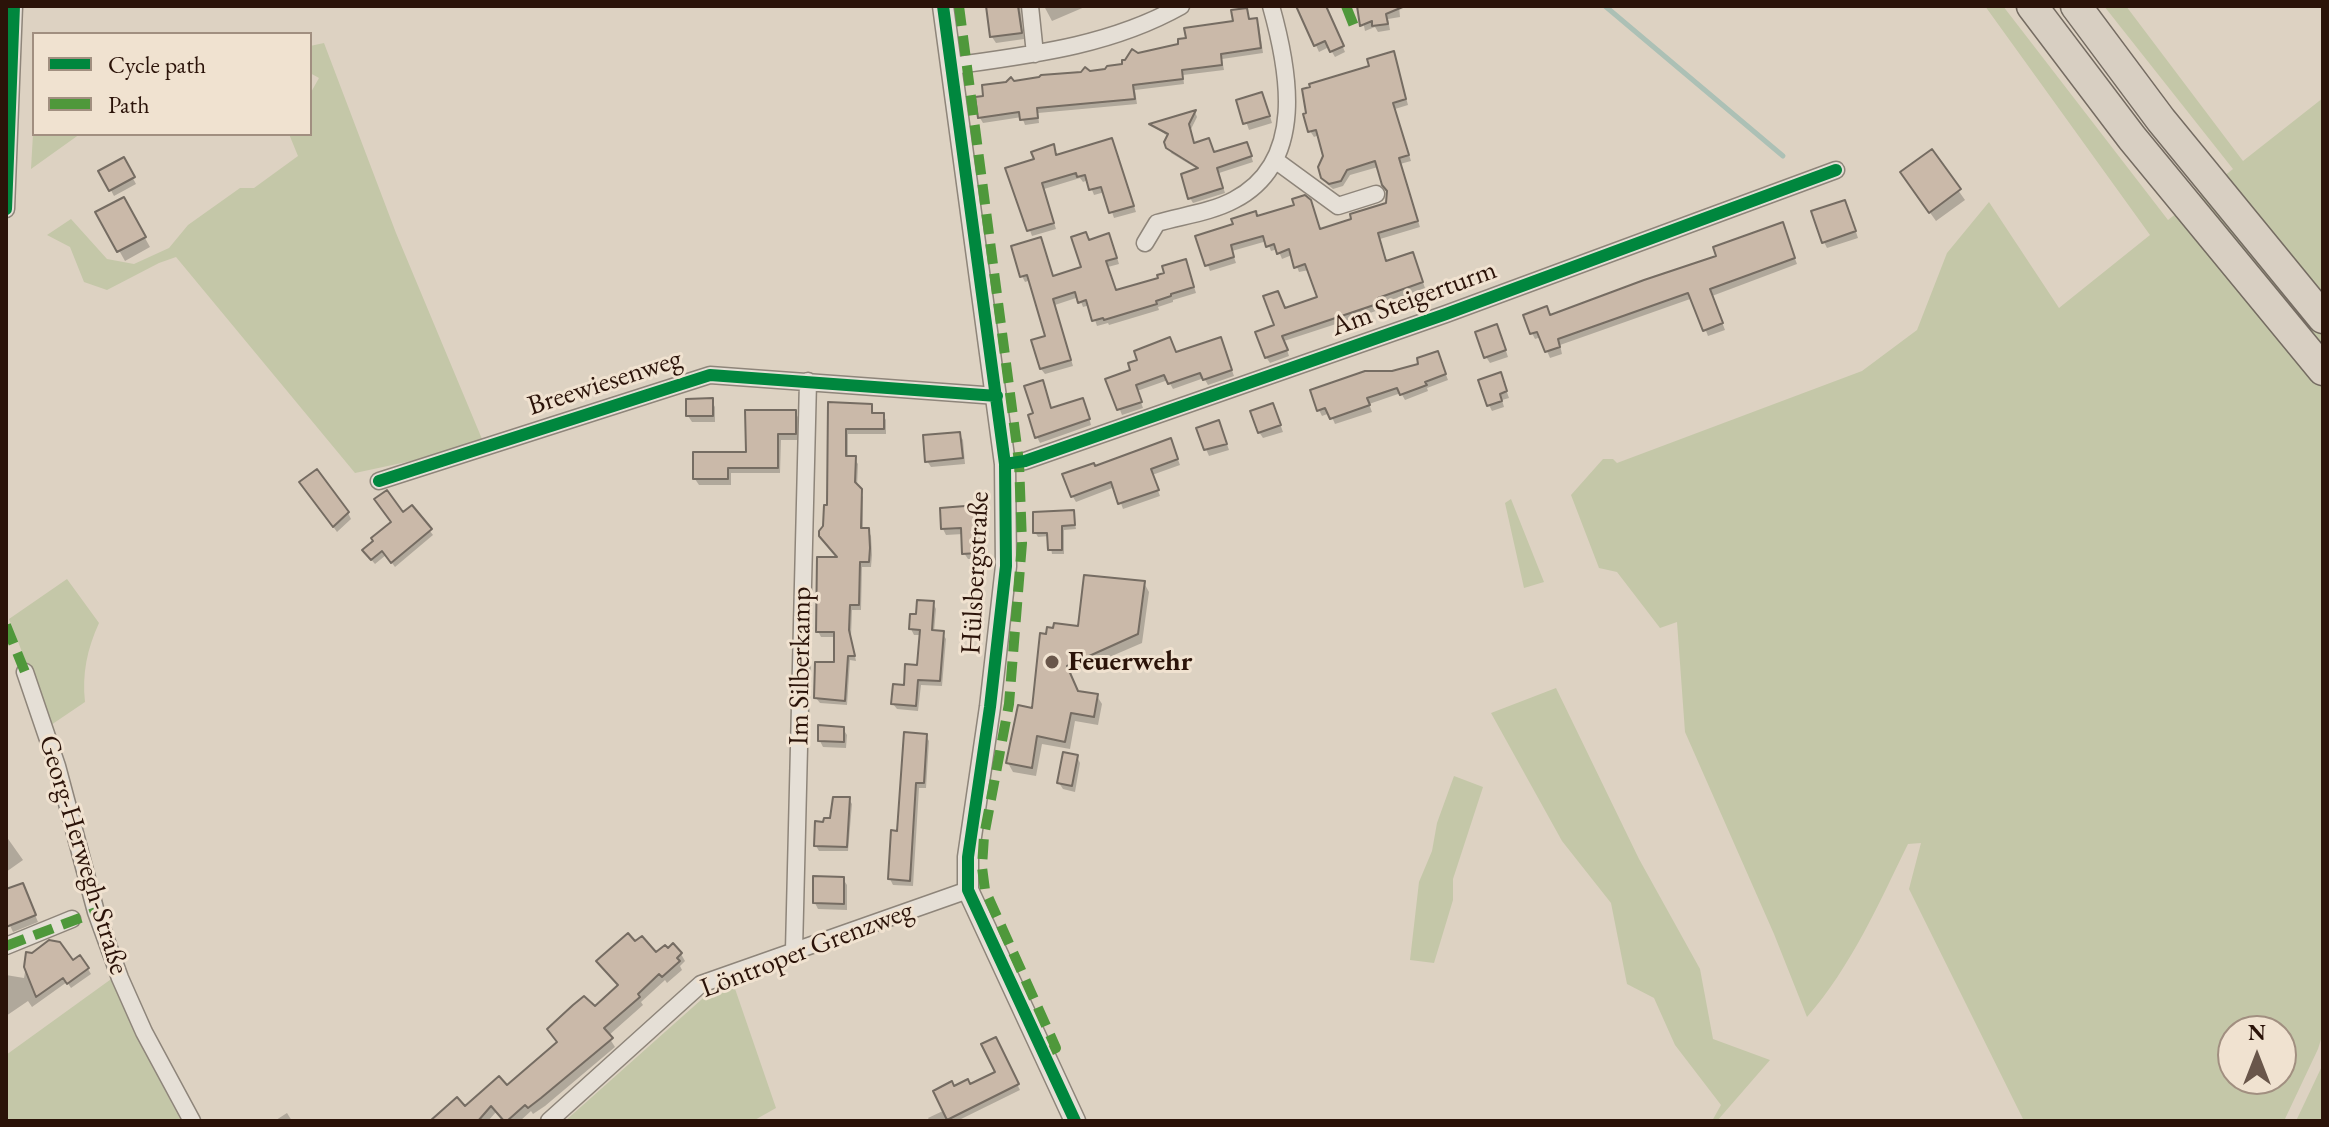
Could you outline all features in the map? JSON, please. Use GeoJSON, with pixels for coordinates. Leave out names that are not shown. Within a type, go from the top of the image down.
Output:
{"type":"FeatureCollection","features":[{"type":"Feature","properties":{"kind":"highway"},"geometry":{"type":"LineString","coordinates":[[2032,6],[2149,159],[2323,370]]}},
{"type":"Feature","properties":{"kind":"highway"},"geometry":{"type":"LineString","coordinates":[[2076,6],[2161,120],[2323,318]]}},
{"type":"Feature","properties":{"kind":"street","name":"Hülsbergstraße"},"geometry":{"type":"LineString","coordinates":[[943,6],[1005,464],[1006,566],[968,857],[968,890],[1075,1121]]}},
{"type":"Feature","properties":{"kind":"street"},"geometry":{"type":"LineString","coordinates":[[1030,6],[1035,54]]}},
{"type":"Feature","properties":{"kind":"street"},"geometry":{"type":"LineString","coordinates":[[951,66],[1089,43],[1151,23],[1181,6]]}},
{"type":"Feature","properties":{"kind":"street"},"geometry":{"type":"LineString","coordinates":[[1145,243],[1157,223],[1232,201],[1260,183],[1275,160],[1286,122],[1288,86],[1281,41],[1271,6]]}},
{"type":"Feature","properties":{"kind":"street"},"geometry":{"type":"LineString","coordinates":[[6,209],[11,8]]}},
{"type":"Feature","properties":{"kind":"street"},"geometry":{"type":"LineString","coordinates":[[1275,160],[1338,206],[1376,194]]}},
{"type":"Feature","properties":{"kind":"street","name":"Am Steigerturm"},"geometry":{"type":"LineString","coordinates":[[1005,464],[1025,461],[1435,318],[1836,170]]}},
{"type":"Feature","properties":{"kind":"street","name":"Breewiesenweg"},"geometry":{"type":"LineString","coordinates":[[379,481],[710,375],[997,396]]}},
{"type":"Feature","properties":{"kind":"street","name":"Im Silberkamp"},"geometry":{"type":"LineString","coordinates":[[794,950],[808,381]]}},
{"type":"Feature","properties":{"kind":"street","name":"Georg-Herwegh-Straße"},"geometry":{"type":"LineString","coordinates":[[25,672],[57,766],[96,912],[120,978],[155,1054],[192,1121]]}},
{"type":"Feature","properties":{"kind":"street","name":"Löntroper Grenzweg"},"geometry":{"type":"LineString","coordinates":[[549,1121],[701,984],[968,890]]}},
{"type":"Feature","properties":{"kind":"street"},"geometry":{"type":"LineString","coordinates":[[6,946],[72,919]]}},
{"type":"Feature","properties":{"kind":"green space"},"geometry":{"type":"Polygon","coordinates":[[[1985,6],[2003,6],[2168,220],[2233,169],[2104,6],[2126,6],[2243,161],[2323,98],[2323,1033],[2297,1093],[2297,1015],[2217,1015],[2217,1095],[2296,1095],[2284,1121],[2024,1121],[1909,889],[1921,843],[1908,844],[1851,956],[1807,1017],[1685,732],[1677,622],[1660,628],[1617,572],[1599,568],[1571,495],[1603,459],[1613,459],[1617,463],[1862,371],[1917,330],[1947,253],[1989,202],[2059,308],[2150,235],[1985,6]]]}},
{"type":"Feature","properties":{"kind":"green space"},"geometry":{"type":"Polygon","coordinates":[[[324,43],[396,233],[482,439],[439,455],[355,473],[176,257],[107,290],[84,282],[70,247],[47,235],[71,219],[107,259],[134,264],[169,248],[188,225],[240,188],[254,188],[298,156],[290,136],[312,136],[312,90],[319,78],[312,74],[312,46],[324,43]]]}},
{"type":"Feature","properties":{"kind":"green space"},"geometry":{"type":"Polygon","coordinates":[[[33,136],[77,136],[31,169],[33,136]]]}},
{"type":"Feature","properties":{"kind":"green space"},"geometry":{"type":"Polygon","coordinates":[[[1511,499],[1544,582],[1524,588],[1505,503],[1511,499]]]}},
{"type":"Feature","properties":{"kind":"green space"},"geometry":{"type":"Polygon","coordinates":[[[67,579],[99,623],[86,662],[85,702],[51,725],[9,619],[67,579]]]}},
{"type":"Feature","properties":{"kind":"green space"},"geometry":{"type":"Polygon","coordinates":[[[1556,688],[1639,859],[1700,969],[1713,1039],[1770,1060],[1717,1121],[1712,1121],[1721,1105],[1675,1045],[1654,998],[1627,984],[1611,903],[1562,841],[1491,713],[1556,688]]]}},
{"type":"Feature","properties":{"kind":"green space"},"geometry":{"type":"Polygon","coordinates":[[[1454,776],[1483,787],[1453,879],[1453,900],[1434,963],[1410,960],[1419,882],[1432,851],[1437,823],[1454,776]]]}},
{"type":"Feature","properties":{"kind":"green space"},"geometry":{"type":"Polygon","coordinates":[[[114,977],[156,1073],[181,1121],[6,1121],[6,1055],[114,977]]]}},
{"type":"Feature","properties":{"kind":"green space"},"geometry":{"type":"Polygon","coordinates":[[[732,980],[776,1108],[753,1121],[565,1121],[711,991],[732,980]]]}},
{"type":"Feature","properties":{"kind":"green space"},"geometry":{"type":"Polygon","coordinates":[[[2323,1064],[2323,1121],[2296,1121],[2323,1064]]]}},
{"type":"Feature","properties":{"kind":"building"},"geometry":{"type":"Polygon","coordinates":[[[986,6],[1018,6],[1022,33],[990,37],[986,6]]]}},
{"type":"Feature","properties":{"kind":"building"},"geometry":{"type":"Polygon","coordinates":[[[1296,6],[1326,6],[1344,46],[1330,52],[1325,41],[1314,46],[1296,6]]]}},
{"type":"Feature","properties":{"kind":"building"},"geometry":{"type":"Polygon","coordinates":[[[1357,6],[1405,6],[1386,14],[1388,24],[1372,26],[1372,21],[1360,26],[1357,6]]]}},
{"type":"Feature","properties":{"kind":"building"},"geometry":{"type":"Polygon","coordinates":[[[1247,8],[1249,19],[1257,18],[1261,48],[1221,54],[1222,65],[1182,70],[1183,79],[1133,85],[1135,99],[1037,108],[1038,118],[1020,120],[1019,112],[978,118],[975,97],[983,96],[982,85],[1006,82],[1011,77],[1014,81],[1081,72],[1085,67],[1090,71],[1105,69],[1122,64],[1132,49],[1138,53],[1178,44],[1178,39],[1186,38],[1184,28],[1233,21],[1231,10],[1247,8]]]}},
{"type":"Feature","properties":{"kind":"building"},"geometry":{"type":"Polygon","coordinates":[[[1394,51],[1406,99],[1393,103],[1409,155],[1399,158],[1418,221],[1378,233],[1386,261],[1413,252],[1423,282],[1378,298],[1380,303],[1282,336],[1288,350],[1265,358],[1255,332],[1274,325],[1263,296],[1278,291],[1285,308],[1317,297],[1305,264],[1294,268],[1289,249],[1277,254],[1274,244],[1266,247],[1263,236],[1231,245],[1234,257],[1205,266],[1195,236],[1233,224],[1231,219],[1256,211],[1257,216],[1294,205],[1292,199],[1305,195],[1311,200],[1320,229],[1351,219],[1350,214],[1386,203],[1387,191],[1382,185],[1375,161],[1347,170],[1341,181],[1329,184],[1321,178],[1318,167],[1323,156],[1316,130],[1308,132],[1303,114],[1306,113],[1302,89],[1310,87],[1309,84],[1369,66],[1367,59],[1394,51]]]}},
{"type":"Feature","properties":{"kind":"building"},"geometry":{"type":"Polygon","coordinates":[[[1262,92],[1270,116],[1243,124],[1236,100],[1262,92]]]}},
{"type":"Feature","properties":{"kind":"building"},"geometry":{"type":"Polygon","coordinates":[[[1196,110],[1189,124],[1194,143],[1209,138],[1214,152],[1247,142],[1252,156],[1217,168],[1223,188],[1188,199],[1181,174],[1198,168],[1166,148],[1164,142],[1168,134],[1149,124],[1196,110]]]}},
{"type":"Feature","properties":{"kind":"building"},"geometry":{"type":"Polygon","coordinates":[[[1112,138],[1134,206],[1109,213],[1101,187],[1089,190],[1085,175],[1077,177],[1076,173],[1042,183],[1054,223],[1027,231],[1005,168],[1034,159],[1031,152],[1054,144],[1056,155],[1112,138]]]}},
{"type":"Feature","properties":{"kind":"building"},"geometry":{"type":"Polygon","coordinates":[[[1932,149],[1961,189],[1929,213],[1900,172],[1932,149]]]}},
{"type":"Feature","properties":{"kind":"building"},"geometry":{"type":"Polygon","coordinates":[[[124,157],[135,177],[109,191],[98,171],[124,157]]]}},
{"type":"Feature","properties":{"kind":"building"},"geometry":{"type":"Polygon","coordinates":[[[124,197],[146,237],[117,252],[95,212],[124,197]]]}},
{"type":"Feature","properties":{"kind":"building"},"geometry":{"type":"Polygon","coordinates":[[[1845,200],[1856,231],[1822,243],[1811,211],[1845,200]]]}},
{"type":"Feature","properties":{"kind":"building"},"geometry":{"type":"Polygon","coordinates":[[[1783,222],[1795,258],[1710,289],[1723,323],[1703,331],[1688,293],[1558,339],[1560,347],[1545,352],[1537,332],[1530,334],[1523,315],[1547,306],[1550,315],[1716,256],[1713,247],[1783,222]]]}},
{"type":"Feature","properties":{"kind":"building"},"geometry":{"type":"Polygon","coordinates":[[[1086,232],[1089,240],[1109,233],[1117,258],[1106,261],[1116,290],[1158,278],[1157,275],[1164,273],[1162,266],[1186,259],[1194,287],[1171,294],[1156,301],[1157,304],[1104,320],[1092,321],[1086,300],[1078,303],[1075,292],[1053,299],[1071,360],[1040,369],[1031,340],[1045,336],[1027,275],[1020,277],[1011,246],[1041,237],[1053,276],[1081,267],[1071,237],[1086,232]]]}},
{"type":"Feature","properties":{"kind":"building"},"geometry":{"type":"Polygon","coordinates":[[[1497,324],[1506,350],[1484,358],[1475,332],[1497,324]]]}},
{"type":"Feature","properties":{"kind":"building"},"geometry":{"type":"Polygon","coordinates":[[[1170,337],[1176,352],[1221,337],[1232,370],[1203,380],[1200,373],[1168,384],[1164,375],[1136,385],[1142,402],[1117,410],[1105,379],[1130,370],[1128,363],[1137,360],[1134,351],[1170,337]]]}},
{"type":"Feature","properties":{"kind":"building"},"geometry":{"type":"Polygon","coordinates":[[[1438,351],[1446,374],[1425,382],[1427,385],[1400,395],[1397,388],[1367,398],[1370,405],[1330,419],[1325,408],[1317,411],[1310,390],[1365,371],[1392,371],[1418,364],[1417,358],[1438,351]]]}},
{"type":"Feature","properties":{"kind":"building"},"geometry":{"type":"Polygon","coordinates":[[[1501,372],[1507,391],[1500,394],[1502,401],[1487,406],[1478,380],[1501,372]]]}},
{"type":"Feature","properties":{"kind":"building"},"geometry":{"type":"Polygon","coordinates":[[[1043,380],[1051,408],[1083,398],[1090,419],[1035,438],[1028,415],[1033,413],[1024,386],[1043,380]]]}},
{"type":"Feature","properties":{"kind":"building"},"geometry":{"type":"Polygon","coordinates":[[[713,398],[713,416],[686,416],[686,399],[713,398]]]}},
{"type":"Feature","properties":{"kind":"building"},"geometry":{"type":"Polygon","coordinates":[[[828,402],[872,404],[872,413],[884,413],[884,429],[846,429],[846,456],[856,456],[855,482],[862,489],[861,528],[869,528],[870,548],[869,562],[860,562],[859,605],[850,605],[849,630],[855,656],[848,656],[845,701],[814,698],[815,662],[834,662],[834,632],[816,632],[817,557],[837,557],[819,536],[824,505],[827,505],[828,402]]]}},
{"type":"Feature","properties":{"kind":"building"},"geometry":{"type":"Polygon","coordinates":[[[1273,403],[1281,425],[1258,433],[1250,411],[1273,403]]]}},
{"type":"Feature","properties":{"kind":"building"},"geometry":{"type":"Polygon","coordinates":[[[745,410],[796,410],[796,434],[778,434],[778,468],[728,468],[728,479],[693,479],[693,452],[746,452],[745,410]]]}},
{"type":"Feature","properties":{"kind":"building"},"geometry":{"type":"Polygon","coordinates":[[[1219,420],[1227,444],[1204,450],[1196,428],[1219,420]]]}},
{"type":"Feature","properties":{"kind":"building"},"geometry":{"type":"Polygon","coordinates":[[[960,432],[963,458],[925,462],[923,435],[960,432]]]}},
{"type":"Feature","properties":{"kind":"building"},"geometry":{"type":"Polygon","coordinates":[[[1171,438],[1178,459],[1151,469],[1159,490],[1118,504],[1111,482],[1071,497],[1062,474],[1094,463],[1095,466],[1171,438]]]}},
{"type":"Feature","properties":{"kind":"building"},"geometry":{"type":"Polygon","coordinates":[[[317,469],[349,512],[333,527],[299,482],[317,469]]]}},
{"type":"Feature","properties":{"kind":"building"},"geometry":{"type":"Polygon","coordinates":[[[387,490],[403,512],[412,505],[432,529],[391,563],[382,551],[371,560],[362,550],[391,522],[374,499],[387,490]]]}},
{"type":"Feature","properties":{"kind":"building"},"geometry":{"type":"Polygon","coordinates":[[[978,505],[978,553],[962,554],[961,528],[941,529],[940,508],[978,505]]]}},
{"type":"Feature","properties":{"kind":"building"},"geometry":{"type":"Polygon","coordinates":[[[1074,510],[1075,525],[1062,526],[1062,550],[1048,550],[1047,533],[1033,533],[1033,512],[1074,510]]]}},
{"type":"Feature","properties":{"kind":"building"},"geometry":{"type":"Polygon","coordinates":[[[1084,575],[1145,581],[1138,634],[1067,666],[1078,691],[1098,694],[1094,717],[1071,713],[1065,742],[1037,736],[1032,768],[1006,763],[1018,705],[1032,708],[1040,633],[1046,634],[1047,627],[1053,628],[1054,623],[1078,626],[1084,575]]]}},
{"type":"Feature","properties":{"kind":"building"},"geometry":{"type":"Polygon","coordinates":[[[917,600],[934,601],[932,630],[944,631],[940,681],[918,680],[916,706],[891,704],[893,684],[904,685],[905,664],[917,665],[920,630],[909,629],[910,614],[916,614],[917,600]]]}},
{"type":"Feature","properties":{"kind":"building"},"geometry":{"type":"Polygon","coordinates":[[[818,725],[844,727],[844,742],[818,741],[818,725]]]}},
{"type":"Feature","properties":{"kind":"building"},"geometry":{"type":"Polygon","coordinates":[[[904,732],[927,734],[924,783],[916,783],[910,881],[888,879],[891,830],[897,831],[904,732]]]}},
{"type":"Feature","properties":{"kind":"building"},"geometry":{"type":"Polygon","coordinates":[[[1063,752],[1078,755],[1072,786],[1057,783],[1063,752]]]}},
{"type":"Feature","properties":{"kind":"building"},"geometry":{"type":"Polygon","coordinates":[[[833,797],[850,797],[847,847],[814,846],[815,821],[823,822],[824,818],[830,818],[833,797]]]}},
{"type":"Feature","properties":{"kind":"building"},"geometry":{"type":"Polygon","coordinates":[[[813,876],[844,877],[844,904],[813,903],[813,876]]]}},
{"type":"Feature","properties":{"kind":"building"},"geometry":{"type":"Polygon","coordinates":[[[23,883],[36,915],[6,927],[6,889],[23,883]]]}},
{"type":"Feature","properties":{"kind":"building"},"geometry":{"type":"Polygon","coordinates":[[[628,933],[635,941],[642,936],[656,952],[673,943],[682,953],[677,958],[680,961],[662,977],[659,974],[638,994],[640,997],[604,1028],[613,1038],[541,1098],[528,1108],[525,1105],[507,1121],[491,1106],[478,1121],[430,1121],[457,1097],[465,1106],[499,1076],[507,1085],[557,1042],[547,1029],[573,1005],[584,996],[595,1006],[618,985],[596,961],[628,933]]]}},
{"type":"Feature","properties":{"kind":"building"},"geometry":{"type":"Polygon","coordinates":[[[49,940],[60,942],[73,960],[80,955],[89,968],[67,984],[63,978],[36,997],[24,967],[26,952],[32,953],[49,940]]]}},
{"type":"Feature","properties":{"kind":"building"},"geometry":{"type":"Polygon","coordinates":[[[996,1037],[1019,1084],[947,1120],[933,1091],[952,1081],[954,1086],[968,1079],[970,1084],[995,1072],[981,1044],[996,1037]]]}},
{"type":"Feature","properties":{"kind":"waterway"},"geometry":{"type":"LineString","coordinates":[[1605,6],[1783,156]]}},
{"type":"Feature","properties":{"kind":"marked path"},"geometry":{"type":"LineString","coordinates":[[959,6],[1019,462],[1022,543],[1009,704],[984,836],[982,867],[985,890],[1056,1048],[1043,1054]]}},
{"type":"Feature","properties":{"kind":"marked path"},"geometry":{"type":"LineString","coordinates":[[1346,6],[1356,31]]}},
{"type":"Feature","properties":{"kind":"marked path"},"geometry":{"type":"LineString","coordinates":[[6,625],[25,672]]}},
{"type":"Feature","properties":{"kind":"marked path"},"geometry":{"type":"LineString","coordinates":[[6,946],[96,912]]}},
{"type":"Feature","properties":{"kind":"cycle path"},"geometry":{"type":"LineString","coordinates":[[6,209],[14,6]]}},
{"type":"Feature","properties":{"kind":"cycle path"},"geometry":{"type":"LineString","coordinates":[[943,6],[1005,464],[1006,566],[968,857],[968,890],[1075,1121]]}},
{"type":"Feature","properties":{"kind":"cycle path"},"geometry":{"type":"LineString","coordinates":[[1005,464],[1025,461],[1446,314],[1836,170]]}},
{"type":"Feature","properties":{"kind":"cycle path"},"geometry":{"type":"LineString","coordinates":[[379,481],[710,375],[997,396]]}},
{"type":"Feature","properties":{"kind":"place","name":"Feuerwehr"},"geometry":{"type":"Point","coordinates":[1052,662]}}]}
